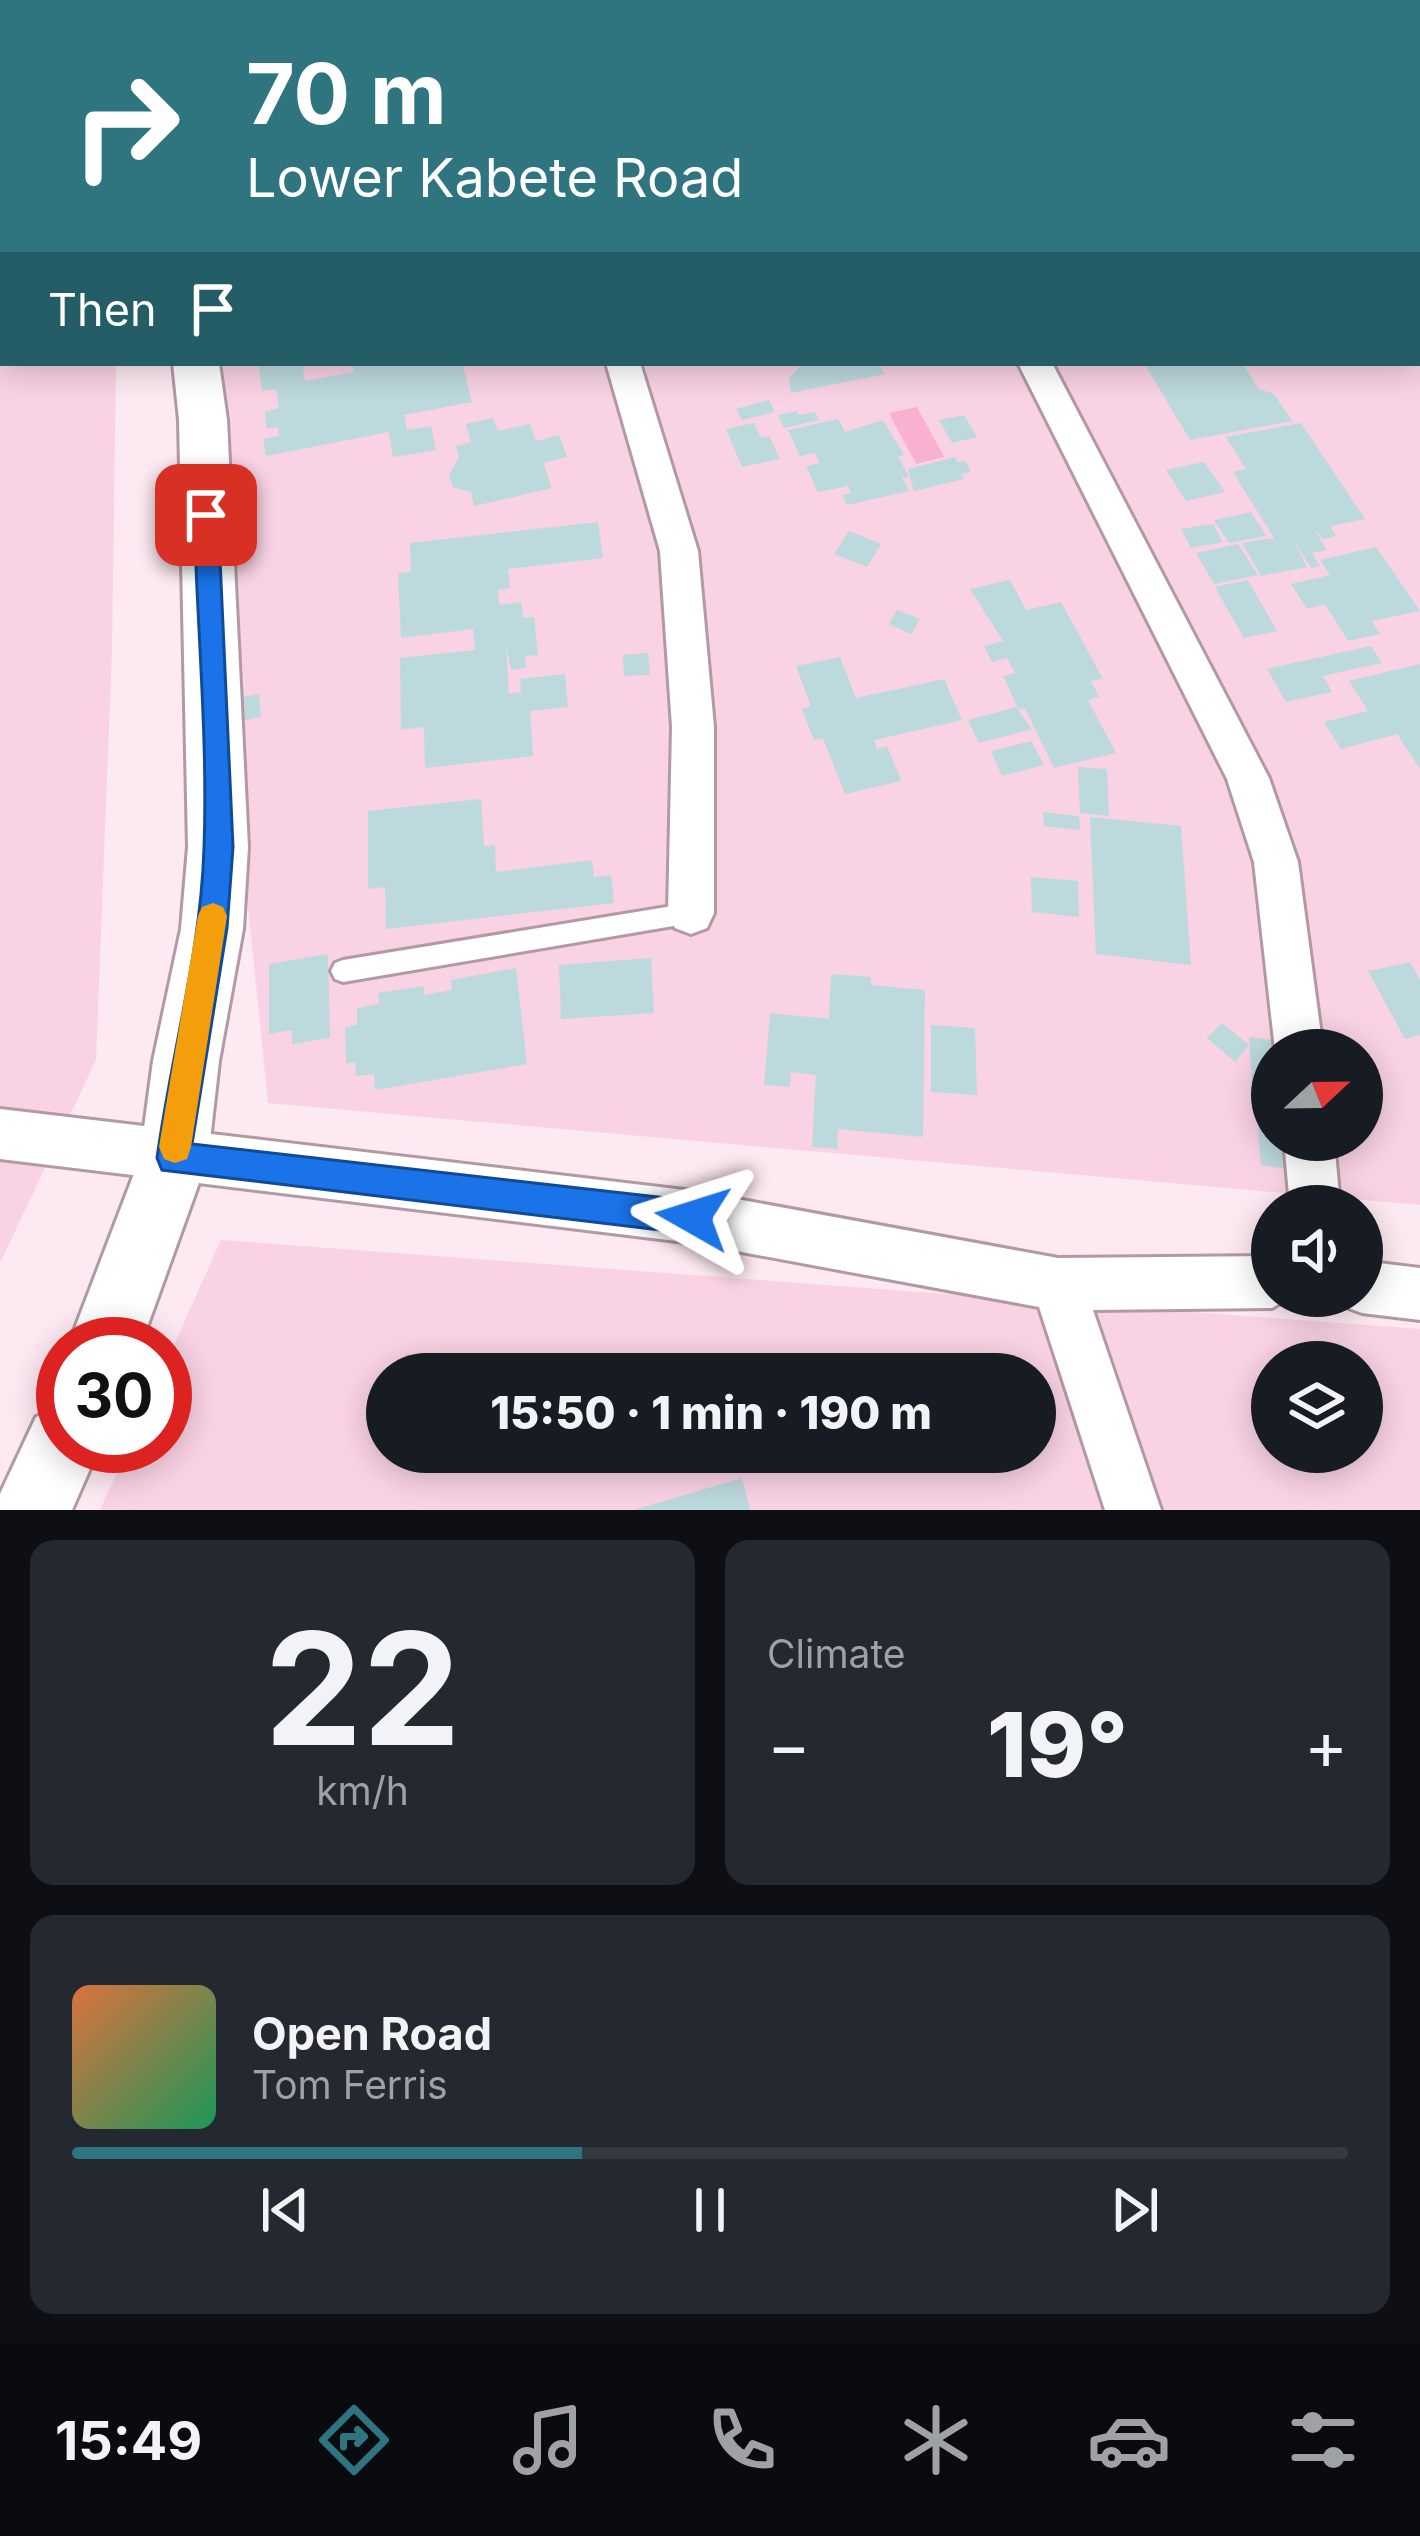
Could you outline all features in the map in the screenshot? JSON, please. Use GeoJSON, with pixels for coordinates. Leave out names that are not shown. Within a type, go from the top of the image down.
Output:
{"type":"FeatureCollection","features":[{"type":"Feature","properties":{"kind":"main road"},"geometry":{"type":"LineString","coordinates":[[115,1317],[174,1158],[186,1061],[212,928],[218,847],[203,421],[196,366]]}},
{"type":"Feature","properties":{"kind":"main road"},"geometry":{"type":"LineString","coordinates":[[32,1510],[49,1473]]}},
{"type":"Feature","properties":{"kind":"street"},"geometry":{"type":"LineString","coordinates":[[624,366],[679,551],[693,727],[691,913]]}},
{"type":"Feature","properties":{"kind":"street"},"geometry":{"type":"LineString","coordinates":[[1036,366],[1248,778],[1276,862],[1296,1029]]}},
{"type":"Feature","properties":{"kind":"street"},"geometry":{"type":"LineString","coordinates":[[0,1134],[693,1217],[1058,1284],[1251,1282]]}},
{"type":"Feature","properties":{"kind":"street"},"geometry":{"type":"LineString","coordinates":[[1058,1284],[1133,1510]]}},
{"type":"Feature","properties":{"kind":"street"},"geometry":{"type":"LineString","coordinates":[[1383,1290],[1420,1294]]}},
{"type":"Feature","properties":{"kind":"lane"},"geometry":{"type":"LineString","coordinates":[[343,971],[691,913]]}},
{"type":"Feature","properties":{"kind":"shaded area"},"geometry":{"type":"Polygon","coordinates":[[[0,366],[116,366],[112,651],[96,1060],[0,1263],[0,366]]]}},
{"type":"Feature","properties":{"kind":"shaded area"},"geometry":{"type":"Polygon","coordinates":[[[193,366],[1420,366],[1420,1205],[1383,1202],[1383,1185],[1251,1185],[1251,1190],[268,1103],[193,366]]]}},
{"type":"Feature","properties":{"kind":"shaded area"},"geometry":{"type":"Polygon","coordinates":[[[917,407],[944,457],[916,464],[889,413],[917,407]]]}},
{"type":"Feature","properties":{"kind":"shaded area"},"geometry":{"type":"Polygon","coordinates":[[[221,1240],[1420,1329],[1420,1510],[100,1510],[117,1473],[192,1473],[192,1317],[187,1317],[221,1240]]]}},
{"type":"Feature","properties":{"kind":"building"},"geometry":{"type":"Polygon","coordinates":[[[258,366],[302,366],[305,381],[354,372],[353,366],[463,366],[472,402],[404,415],[407,430],[431,426],[436,450],[393,457],[389,432],[266,456],[263,439],[279,436],[278,427],[267,429],[265,411],[279,408],[276,389],[262,391],[258,366]]]}},
{"type":"Feature","properties":{"kind":"building"},"geometry":{"type":"Polygon","coordinates":[[[800,366],[881,366],[885,374],[791,393],[789,378],[800,366]]]}},
{"type":"Feature","properties":{"kind":"building"},"geometry":{"type":"Polygon","coordinates":[[[1146,366],[1244,366],[1259,389],[1274,394],[1292,421],[1190,440],[1146,366]]]}},
{"type":"Feature","properties":{"kind":"building"},"geometry":{"type":"Polygon","coordinates":[[[769,400],[775,412],[742,420],[736,409],[769,400]]]}},
{"type":"Feature","properties":{"kind":"building"},"geometry":{"type":"Polygon","coordinates":[[[797,411],[799,415],[815,412],[819,420],[784,428],[778,415],[797,411]]]}},
{"type":"Feature","properties":{"kind":"building"},"geometry":{"type":"Polygon","coordinates":[[[964,415],[977,437],[952,443],[939,420],[964,415]]]}},
{"type":"Feature","properties":{"kind":"building"},"geometry":{"type":"Polygon","coordinates":[[[493,418],[498,431],[530,424],[536,441],[559,435],[567,457],[543,463],[552,488],[474,506],[471,492],[453,487],[449,475],[459,457],[456,446],[471,442],[466,424],[493,418]]]}},
{"type":"Feature","properties":{"kind":"building"},"geometry":{"type":"Polygon","coordinates":[[[838,419],[845,432],[883,420],[904,455],[898,456],[909,477],[902,478],[909,491],[847,505],[842,495],[851,493],[848,486],[818,492],[806,466],[820,463],[815,453],[800,456],[788,430],[838,419]]]}},
{"type":"Feature","properties":{"kind":"building"},"geometry":{"type":"Polygon","coordinates":[[[754,423],[761,438],[769,436],[780,459],[742,467],[726,429],[754,423]]]}},
{"type":"Feature","properties":{"kind":"building"},"geometry":{"type":"Polygon","coordinates":[[[1301,423],[1365,519],[1330,526],[1336,536],[1323,539],[1314,529],[1327,550],[1312,553],[1320,566],[1311,568],[1291,536],[1307,567],[1261,576],[1242,543],[1274,538],[1233,472],[1246,469],[1226,437],[1301,423]]]}},
{"type":"Feature","properties":{"kind":"building"},"geometry":{"type":"Polygon","coordinates":[[[955,457],[958,462],[965,460],[971,472],[961,474],[964,479],[914,491],[908,469],[955,457]]]}},
{"type":"Feature","properties":{"kind":"building"},"geometry":{"type":"Polygon","coordinates":[[[1204,462],[1225,492],[1186,501],[1166,470],[1204,462]]]}},
{"type":"Feature","properties":{"kind":"building"},"geometry":{"type":"Polygon","coordinates":[[[1251,512],[1266,536],[1229,543],[1214,520],[1251,512]]]}},
{"type":"Feature","properties":{"kind":"building"},"geometry":{"type":"Polygon","coordinates":[[[598,522],[603,558],[508,569],[510,588],[498,590],[499,605],[521,602],[523,618],[534,617],[538,655],[525,656],[526,668],[511,670],[506,646],[509,694],[521,692],[520,679],[565,674],[568,707],[530,711],[533,756],[425,768],[424,727],[401,730],[400,658],[475,650],[473,629],[401,638],[398,573],[411,572],[410,543],[598,522]]]}},
{"type":"Feature","properties":{"kind":"building"},"geometry":{"type":"Polygon","coordinates":[[[1213,524],[1223,542],[1191,548],[1181,529],[1213,524]]]}},
{"type":"Feature","properties":{"kind":"building"},"geometry":{"type":"Polygon","coordinates":[[[849,531],[881,544],[867,567],[834,554],[849,531]]]}},
{"type":"Feature","properties":{"kind":"building"},"geometry":{"type":"Polygon","coordinates":[[[1238,544],[1258,575],[1214,584],[1196,553],[1238,544]]]}},
{"type":"Feature","properties":{"kind":"building"},"geometry":{"type":"Polygon","coordinates":[[[1376,547],[1420,611],[1372,621],[1380,634],[1348,641],[1325,604],[1307,609],[1291,584],[1330,575],[1320,560],[1376,547]]]}},
{"type":"Feature","properties":{"kind":"building"},"geometry":{"type":"Polygon","coordinates":[[[1010,580],[1026,610],[1061,602],[1103,679],[1091,681],[1099,697],[1088,700],[1116,753],[1054,768],[1025,708],[1019,710],[1003,676],[1015,673],[1007,658],[992,662],[984,646],[1003,641],[970,589],[1010,580]]]}},
{"type":"Feature","properties":{"kind":"building"},"geometry":{"type":"Polygon","coordinates":[[[1248,580],[1277,631],[1244,638],[1215,587],[1248,580]]]}},
{"type":"Feature","properties":{"kind":"building"},"geometry":{"type":"Polygon","coordinates":[[[897,610],[920,619],[911,634],[889,624],[897,610]]]}},
{"type":"Feature","properties":{"kind":"building"},"geometry":{"type":"Polygon","coordinates":[[[1371,646],[1382,663],[1323,676],[1332,692],[1286,702],[1267,669],[1371,646]]]}},
{"type":"Feature","properties":{"kind":"building"},"geometry":{"type":"Polygon","coordinates":[[[648,653],[650,675],[624,676],[623,655],[648,653]]]}},
{"type":"Feature","properties":{"kind":"building"},"geometry":{"type":"Polygon","coordinates":[[[840,657],[856,698],[944,679],[962,720],[874,740],[877,749],[887,746],[901,781],[845,794],[823,738],[814,740],[802,709],[811,706],[796,666],[840,657]]]}},
{"type":"Feature","properties":{"kind":"building"},"geometry":{"type":"Polygon","coordinates":[[[1420,664],[1420,769],[1397,734],[1341,749],[1324,722],[1368,711],[1349,681],[1420,664]]]}},
{"type":"Feature","properties":{"kind":"building"},"geometry":{"type":"Polygon","coordinates":[[[259,694],[261,717],[233,723],[230,699],[259,694]]]}},
{"type":"Feature","properties":{"kind":"building"},"geometry":{"type":"Polygon","coordinates":[[[1016,707],[1032,729],[979,743],[968,720],[1016,707]]]}},
{"type":"Feature","properties":{"kind":"building"},"geometry":{"type":"Polygon","coordinates":[[[1031,741],[1044,765],[1002,776],[991,751],[1031,741]]]}},
{"type":"Feature","properties":{"kind":"building"},"geometry":{"type":"Polygon","coordinates":[[[1078,767],[1107,769],[1109,816],[1080,813],[1078,767]]]}},
{"type":"Feature","properties":{"kind":"building"},"geometry":{"type":"Polygon","coordinates":[[[481,799],[484,846],[495,845],[496,872],[592,860],[594,877],[611,875],[614,903],[386,929],[385,887],[368,889],[368,811],[481,799]]]}},
{"type":"Feature","properties":{"kind":"building"},"geometry":{"type":"Polygon","coordinates":[[[1043,812],[1079,816],[1080,830],[1044,826],[1043,812]]]}},
{"type":"Feature","properties":{"kind":"building"},"geometry":{"type":"Polygon","coordinates":[[[1090,817],[1181,826],[1191,965],[1096,954],[1090,817]]]}},
{"type":"Feature","properties":{"kind":"building"},"geometry":{"type":"Polygon","coordinates":[[[1031,877],[1078,881],[1079,917],[1032,912],[1031,877]]]}},
{"type":"Feature","properties":{"kind":"building"},"geometry":{"type":"Polygon","coordinates":[[[328,954],[330,1038],[292,1044],[292,1030],[269,1034],[269,964],[328,954]]]}},
{"type":"Feature","properties":{"kind":"building"},"geometry":{"type":"Polygon","coordinates":[[[651,958],[654,1013],[561,1019],[559,965],[651,958]]]}},
{"type":"Feature","properties":{"kind":"building"},"geometry":{"type":"Polygon","coordinates":[[[1410,962],[1420,980],[1420,1035],[1405,1039],[1368,971],[1410,962]]]}},
{"type":"Feature","properties":{"kind":"building"},"geometry":{"type":"Polygon","coordinates":[[[516,968],[527,1064],[375,1090],[374,1074],[356,1076],[355,1062],[346,1064],[345,1027],[357,1025],[357,1008],[379,1004],[378,993],[424,986],[424,995],[452,990],[451,980],[516,968]]]}},
{"type":"Feature","properties":{"kind":"building"},"geometry":{"type":"Polygon","coordinates":[[[831,974],[871,977],[871,985],[925,990],[923,1137],[838,1129],[837,1149],[812,1147],[816,1075],[791,1072],[790,1087],[764,1085],[770,1013],[829,1019],[831,974]]]}},
{"type":"Feature","properties":{"kind":"building"},"geometry":{"type":"Polygon","coordinates":[[[1222,1023],[1249,1045],[1235,1062],[1207,1038],[1222,1023]]]}},
{"type":"Feature","properties":{"kind":"building"},"geometry":{"type":"Polygon","coordinates":[[[931,1025],[975,1028],[977,1095],[931,1092],[931,1025]]]}},
{"type":"Feature","properties":{"kind":"building"},"geometry":{"type":"Polygon","coordinates":[[[1261,1161],[1286,1161],[1287,1169],[1261,1165],[1261,1161]]]}},
{"type":"Feature","properties":{"kind":"building"},"geometry":{"type":"Polygon","coordinates":[[[742,1478],[750,1510],[637,1510],[637,1509],[742,1478]]]}},
{"type":"Feature","properties":{"kind":"slow traffic"},"geometry":{"type":"LineString","coordinates":[[175,1147],[213,916]]}},
{"type":"Feature","properties":{"kind":"route"},"geometry":{"type":"LineString","coordinates":[[206,515],[218,847],[212,928],[186,1061],[174,1158],[693,1217]]}}]}
